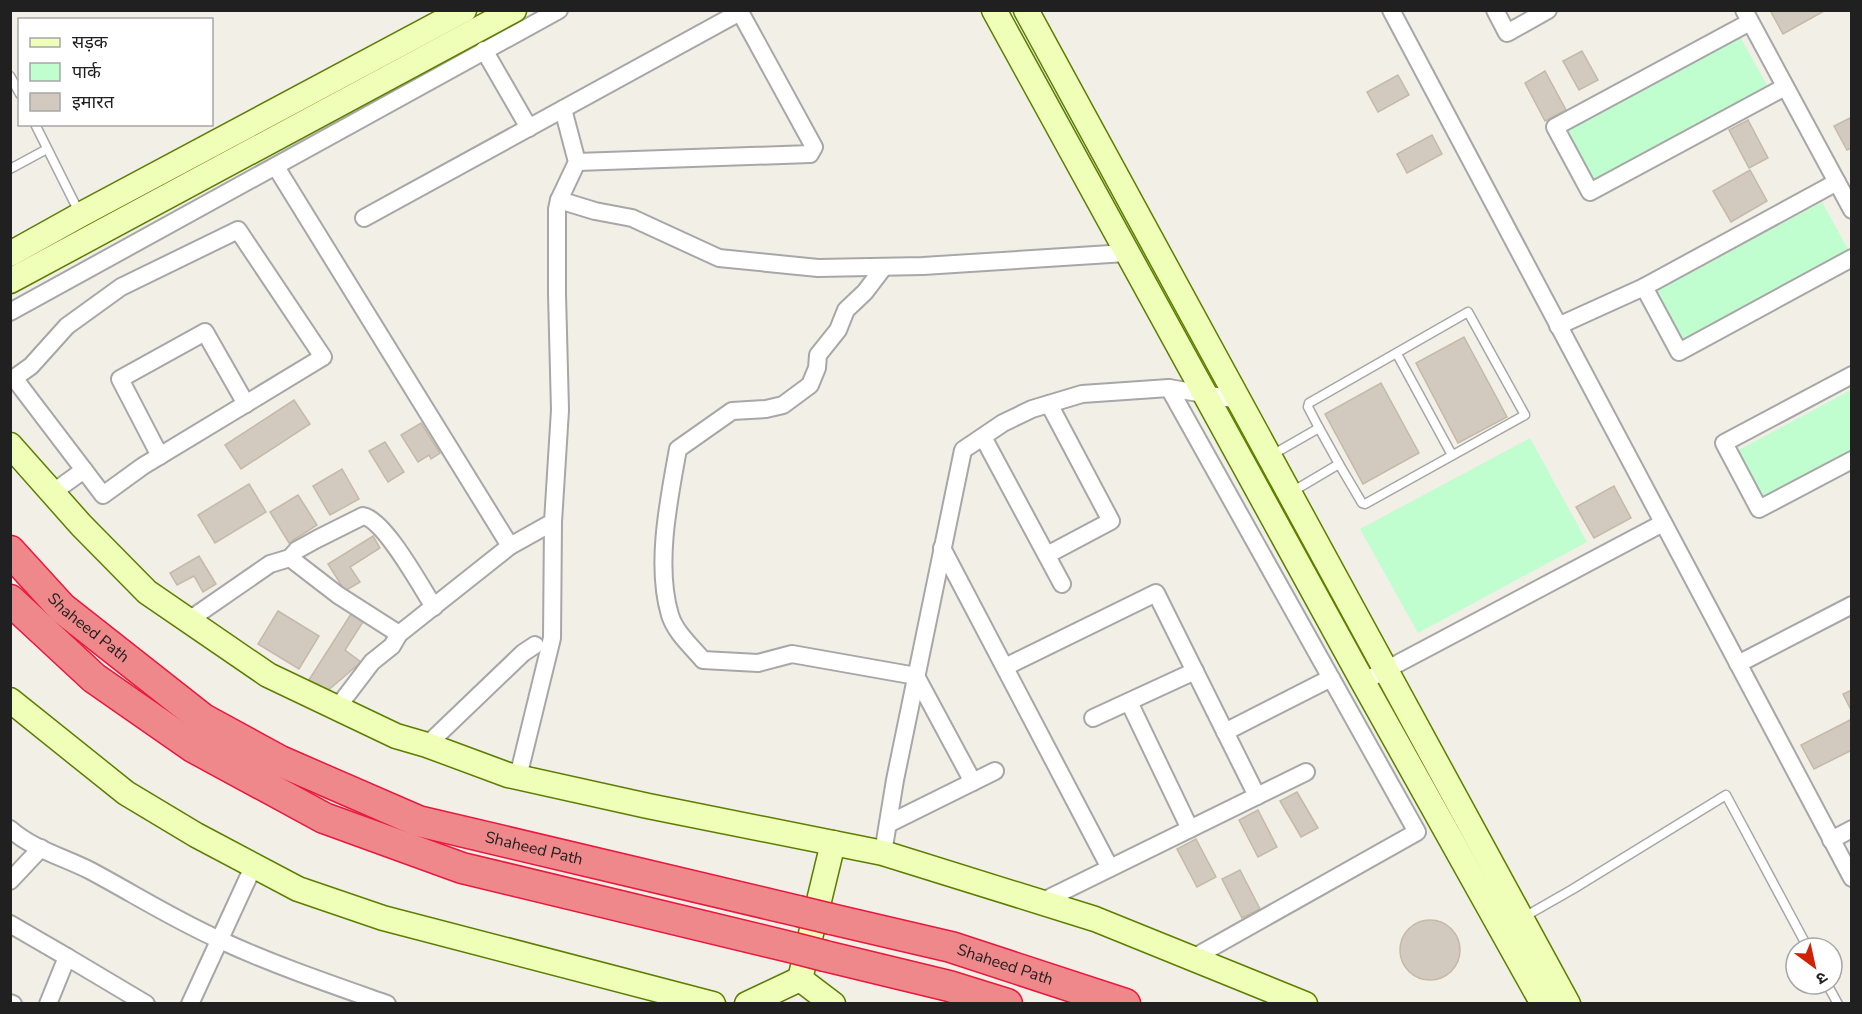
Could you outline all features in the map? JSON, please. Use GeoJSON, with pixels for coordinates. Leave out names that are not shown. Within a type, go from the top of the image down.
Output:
{"type":"FeatureCollection","features":[{"type":"Feature","properties":{"kind":"highway","name":"Shaheed Path"},"geometry":{"type":"LineString","coordinates":[[10,551],[62,608],[203,718],[280,761],[418,821],[951,947],[1125,1004]]}},
{"type":"Feature","properties":{"kind":"highway","name":"Shaheed Path"},"geometry":{"type":"LineString","coordinates":[[10,600],[94,678],[193,747],[324,818],[462,868],[950,986],[1007,1004]]}},
{"type":"Feature","properties":{"kind":"street"},"geometry":{"type":"LineString","coordinates":[[10,254],[464,10]]}},
{"type":"Feature","properties":{"kind":"street"},"geometry":{"type":"LineString","coordinates":[[10,281],[514,10]]}},
{"type":"Feature","properties":{"kind":"street"},"geometry":{"type":"LineString","coordinates":[[10,312],[559,10]]}},
{"type":"Feature","properties":{"kind":"street"},"geometry":{"type":"LineString","coordinates":[[994,10],[1363,682],[1521,918],[1568,1004]]}},
{"type":"Feature","properties":{"kind":"street"},"geometry":{"type":"LineString","coordinates":[[1026,10],[1385,671],[1450,813],[1543,1004]]}},
{"type":"Feature","properties":{"kind":"street"},"geometry":{"type":"LineString","coordinates":[[1391,10],[1851,878]]}},
{"type":"Feature","properties":{"kind":"street"},"geometry":{"type":"LineString","coordinates":[[1495,10],[1507,33],[1548,10]]}},
{"type":"Feature","properties":{"kind":"street"},"geometry":{"type":"LineString","coordinates":[[364,218],[739,11],[814,147],[810,154],[577,162]]}},
{"type":"Feature","properties":{"kind":"street"},"geometry":{"type":"LineString","coordinates":[[1785,87],[1590,192],[1555,127],[1747,16],[1851,210]]}},
{"type":"Feature","properties":{"kind":"street"},"geometry":{"type":"LineString","coordinates":[[484,51],[529,128]]}},
{"type":"Feature","properties":{"kind":"street"},"geometry":{"type":"LineString","coordinates":[[518,777],[552,638],[554,522],[560,410],[557,294],[558,209],[559,200],[577,162],[563,109]]}},
{"type":"Feature","properties":{"kind":"street"},"geometry":{"type":"LineString","coordinates":[[276,167],[510,546]]}},
{"type":"Feature","properties":{"kind":"street"},"geometry":{"type":"LineString","coordinates":[[1558,326],[1644,287],[1837,182]]}},
{"type":"Feature","properties":{"kind":"street"},"geometry":{"type":"LineString","coordinates":[[559,200],[595,211],[632,218],[719,258],[818,268],[884,267],[1126,253]]}},
{"type":"Feature","properties":{"kind":"street"},"geometry":{"type":"LineString","coordinates":[[238,230],[323,357],[160,456],[103,495],[12,380],[31,366],[67,326],[121,287],[238,230]]}},
{"type":"Feature","properties":{"kind":"street"},"geometry":{"type":"LineString","coordinates":[[1644,287],[1679,352],[1851,258]]}},
{"type":"Feature","properties":{"kind":"street"},"geometry":{"type":"LineString","coordinates":[[884,267],[865,292],[846,310],[838,330],[818,355],[817,368],[810,385],[783,405],[766,409],[732,411],[678,449],[665,525],[664,580],[670,617],[682,636],[704,660],[758,663],[792,654],[916,676]]}},
{"type":"Feature","properties":{"kind":"street"},"geometry":{"type":"LineString","coordinates":[[1150,296],[1175,283]]}},
{"type":"Feature","properties":{"kind":"street"},"geometry":{"type":"LineString","coordinates":[[160,456],[120,379],[205,332],[246,404]]}},
{"type":"Feature","properties":{"kind":"street"},"geometry":{"type":"LineString","coordinates":[[1851,375],[1724,443],[1759,509],[1851,460]]}},
{"type":"Feature","properties":{"kind":"street"},"geometry":{"type":"LineString","coordinates":[[883,853],[916,676],[963,450],[1003,423],[1032,409],[1082,394],[1169,388],[1239,400]]}},
{"type":"Feature","properties":{"kind":"street"},"geometry":{"type":"LineString","coordinates":[[1169,388],[1417,832]]}},
{"type":"Feature","properties":{"kind":"street"},"geometry":{"type":"LineString","coordinates":[[1047,555],[1111,521],[1049,404]]}},
{"type":"Feature","properties":{"kind":"street"},"geometry":{"type":"LineString","coordinates":[[983,437],[1062,584]]}},
{"type":"Feature","properties":{"kind":"street"},"geometry":{"type":"LineString","coordinates":[[10,445],[81,525],[147,592],[268,675],[396,736],[518,777],[648,806],[883,853],[1095,919],[1305,1004]]}},
{"type":"Feature","properties":{"kind":"street"},"geometry":{"type":"LineString","coordinates":[[52,493],[84,470]]}},
{"type":"Feature","properties":{"kind":"street"},"geometry":{"type":"LineString","coordinates":[[189,620],[270,564],[290,558],[297,550],[345,523],[363,516],[370,517],[382,527],[434,608]]}},
{"type":"Feature","properties":{"kind":"street"},"geometry":{"type":"LineString","coordinates":[[337,708],[372,662],[392,646],[399,634],[510,546],[554,522]]}},
{"type":"Feature","properties":{"kind":"street"},"geometry":{"type":"LineString","coordinates":[[1363,682],[1663,523]]}},
{"type":"Feature","properties":{"kind":"street"},"geometry":{"type":"LineString","coordinates":[[942,548],[1110,868]]}},
{"type":"Feature","properties":{"kind":"street"},"geometry":{"type":"LineString","coordinates":[[290,558],[338,595],[399,634]]}},
{"type":"Feature","properties":{"kind":"street"},"geometry":{"type":"LineString","coordinates":[[1005,667],[1156,593],[1257,796]]}},
{"type":"Feature","properties":{"kind":"street"},"geometry":{"type":"LineString","coordinates":[[1738,664],[1851,606]]}},
{"type":"Feature","properties":{"kind":"street"},"geometry":{"type":"LineString","coordinates":[[427,745],[523,653],[535,645]]}},
{"type":"Feature","properties":{"kind":"street"},"geometry":{"type":"LineString","coordinates":[[1094,718],[1195,671]]}},
{"type":"Feature","properties":{"kind":"street"},"geometry":{"type":"LineString","coordinates":[[916,676],[973,782]]}},
{"type":"Feature","properties":{"kind":"street"},"geometry":{"type":"LineString","coordinates":[[1225,732],[1331,678]]}},
{"type":"Feature","properties":{"kind":"street"},"geometry":{"type":"LineString","coordinates":[[10,700],[126,793],[298,889],[383,918],[662,997],[713,1004]]}},
{"type":"Feature","properties":{"kind":"street"},"geometry":{"type":"LineString","coordinates":[[1128,702],[1190,829]]}},
{"type":"Feature","properties":{"kind":"street"},"geometry":{"type":"LineString","coordinates":[[888,824],[995,771]]}},
{"type":"Feature","properties":{"kind":"street"},"geometry":{"type":"LineString","coordinates":[[1041,902],[1306,772]]}},
{"type":"Feature","properties":{"kind":"street"},"geometry":{"type":"LineString","coordinates":[[1193,958],[1450,813]]}},
{"type":"Feature","properties":{"kind":"street"},"geometry":{"type":"LineString","coordinates":[[10,829],[24,841],[90,871],[219,940],[298,974],[387,1004]]}},
{"type":"Feature","properties":{"kind":"street"},"geometry":{"type":"LineString","coordinates":[[1831,840],[1851,829]]}},
{"type":"Feature","properties":{"kind":"street"},"geometry":{"type":"LineString","coordinates":[[800,980],[833,843]]}},
{"type":"Feature","properties":{"kind":"street"},"geometry":{"type":"LineString","coordinates":[[10,881],[41,848]]}},
{"type":"Feature","properties":{"kind":"street"},"geometry":{"type":"LineString","coordinates":[[190,1004],[254,866]]}},
{"type":"Feature","properties":{"kind":"street"},"geometry":{"type":"LineString","coordinates":[[10,924],[147,1004]]}},
{"type":"Feature","properties":{"kind":"street"},"geometry":{"type":"LineString","coordinates":[[48,1004],[67,957]]}},
{"type":"Feature","properties":{"kind":"street"},"geometry":{"type":"LineString","coordinates":[[747,1004],[800,980]]}},
{"type":"Feature","properties":{"kind":"street"},"geometry":{"type":"LineString","coordinates":[[800,980],[833,1004]]}},
{"type":"Feature","properties":{"kind":"lane"},"geometry":{"type":"LineString","coordinates":[[10,76],[18,90]]}},
{"type":"Feature","properties":{"kind":"lane"},"geometry":{"type":"LineString","coordinates":[[36,126],[80,215]]}},
{"type":"Feature","properties":{"kind":"lane"},"geometry":{"type":"LineString","coordinates":[[10,169],[47,149]]}},
{"type":"Feature","properties":{"kind":"lane"},"geometry":{"type":"LineString","coordinates":[[1470,312],[1525,415],[1365,504],[1339,464],[1308,407],[1309,403],[1397,354],[1470,312]]}},
{"type":"Feature","properties":{"kind":"lane"},"geometry":{"type":"LineString","coordinates":[[1397,354],[1452,455]]}},
{"type":"Feature","properties":{"kind":"lane"},"geometry":{"type":"LineString","coordinates":[[1269,456],[1319,428]]}},
{"type":"Feature","properties":{"kind":"lane"},"geometry":{"type":"LineString","coordinates":[[1289,493],[1339,464]]}},
{"type":"Feature","properties":{"kind":"lane"},"geometry":{"type":"LineString","coordinates":[[1521,918],[1574,889],[1726,795],[1802,936]]}},
{"type":"Feature","properties":{"kind":"green space"},"geometry":{"type":"Polygon","coordinates":[[[1739,35],[1769,89],[1594,185],[1563,133],[1739,35]]]}},
{"type":"Feature","properties":{"kind":"green space"},"geometry":{"type":"Polygon","coordinates":[[[1822,202],[1849,251],[1680,343],[1651,294],[1822,202]]]}},
{"type":"Feature","properties":{"kind":"green space"},"geometry":{"type":"Polygon","coordinates":[[[1851,390],[1851,456],[1764,502],[1735,452],[1851,390]]]}},
{"type":"Feature","properties":{"kind":"green space"},"geometry":{"type":"Polygon","coordinates":[[[1530,438],[1587,542],[1418,633],[1360,529],[1530,438]]]}},
{"type":"Feature","properties":{"kind":"building"},"geometry":{"type":"Polygon","coordinates":[[[1774,10],[1826,10],[1783,34],[1771,12],[1774,10]]]}},
{"type":"Feature","properties":{"kind":"building"},"geometry":{"type":"Polygon","coordinates":[[[1582,51],[1598,80],[1579,90],[1563,61],[1582,51]]]}},
{"type":"Feature","properties":{"kind":"building"},"geometry":{"type":"Polygon","coordinates":[[[1545,71],[1566,110],[1545,121],[1525,83],[1545,71]]]}},
{"type":"Feature","properties":{"kind":"building"},"geometry":{"type":"Polygon","coordinates":[[[1398,75],[1409,95],[1378,112],[1367,92],[1398,75]]]}},
{"type":"Feature","properties":{"kind":"building"},"geometry":{"type":"Polygon","coordinates":[[[1852,117],[1852,148],[1847,150],[1834,126],[1852,117]]]}},
{"type":"Feature","properties":{"kind":"building"},"geometry":{"type":"Polygon","coordinates":[[[1748,120],[1768,158],[1749,168],[1729,130],[1748,120]]]}},
{"type":"Feature","properties":{"kind":"building"},"geometry":{"type":"Polygon","coordinates":[[[1432,135],[1442,154],[1407,173],[1397,154],[1432,135]]]}},
{"type":"Feature","properties":{"kind":"building"},"geometry":{"type":"Polygon","coordinates":[[[1750,170],[1767,201],[1731,222],[1713,191],[1750,170]]]}},
{"type":"Feature","properties":{"kind":"building"},"geometry":{"type":"Polygon","coordinates":[[[1464,337],[1507,417],[1458,443],[1416,363],[1464,337]]]}},
{"type":"Feature","properties":{"kind":"building"},"geometry":{"type":"Polygon","coordinates":[[[1381,383],[1419,453],[1363,484],[1325,414],[1381,383]]]}},
{"type":"Feature","properties":{"kind":"building"},"geometry":{"type":"Polygon","coordinates":[[[294,400],[310,424],[241,469],[225,445],[294,400]]]}},
{"type":"Feature","properties":{"kind":"building"},"geometry":{"type":"Polygon","coordinates":[[[421,423],[440,453],[431,459],[429,455],[418,462],[401,435],[421,423]]]}},
{"type":"Feature","properties":{"kind":"building"},"geometry":{"type":"Polygon","coordinates":[[[385,442],[404,472],[388,482],[369,451],[385,442]]]}},
{"type":"Feature","properties":{"kind":"building"},"geometry":{"type":"Polygon","coordinates":[[[342,469],[359,499],[330,515],[313,486],[342,469]]]}},
{"type":"Feature","properties":{"kind":"building"},"geometry":{"type":"Polygon","coordinates":[[[249,484],[266,512],[215,543],[198,515],[249,484]]]}},
{"type":"Feature","properties":{"kind":"building"},"geometry":{"type":"Polygon","coordinates":[[[1614,486],[1631,518],[1594,538],[1576,507],[1614,486]]]}},
{"type":"Feature","properties":{"kind":"building"},"geometry":{"type":"Polygon","coordinates":[[[298,495],[317,525],[289,543],[270,512],[298,495]]]}},
{"type":"Feature","properties":{"kind":"building"},"geometry":{"type":"Polygon","coordinates":[[[373,536],[380,548],[350,567],[360,582],[345,591],[328,564],[373,536]]]}},
{"type":"Feature","properties":{"kind":"building"},"geometry":{"type":"Polygon","coordinates":[[[199,556],[216,584],[203,592],[194,576],[177,585],[170,573],[199,556]]]}},
{"type":"Feature","properties":{"kind":"building"},"geometry":{"type":"Polygon","coordinates":[[[278,611],[319,636],[299,669],[258,644],[278,611]]]}},
{"type":"Feature","properties":{"kind":"building"},"geometry":{"type":"Polygon","coordinates":[[[351,614],[363,622],[345,650],[361,662],[326,692],[307,683],[351,614]]]}},
{"type":"Feature","properties":{"kind":"building"},"geometry":{"type":"Polygon","coordinates":[[[1852,690],[1852,712],[1843,694],[1852,690]]]}},
{"type":"Feature","properties":{"kind":"building"},"geometry":{"type":"Polygon","coordinates":[[[1852,719],[1852,750],[1814,769],[1801,745],[1852,719]]]}},
{"type":"Feature","properties":{"kind":"building"},"geometry":{"type":"Polygon","coordinates":[[[1297,792],[1318,828],[1301,837],[1280,801],[1297,792]]]}},
{"type":"Feature","properties":{"kind":"building"},"geometry":{"type":"Polygon","coordinates":[[[1258,810],[1277,847],[1258,857],[1239,820],[1258,810]]]}},
{"type":"Feature","properties":{"kind":"building"},"geometry":{"type":"Polygon","coordinates":[[[1196,839],[1216,877],[1197,887],[1177,849],[1196,839]]]}},
{"type":"Feature","properties":{"kind":"building"},"geometry":{"type":"Polygon","coordinates":[[[1240,870],[1260,909],[1242,918],[1222,879],[1240,870]]]}},
{"type":"Feature","properties":{"kind":"building"},"geometry":{"type":"Polygon","coordinates":[[[1424,920],[1436,920],[1447,925],[1455,933],[1460,950],[1458,962],[1447,975],[1436,980],[1424,980],[1413,975],[1405,967],[1400,956],[1400,944],[1405,933],[1413,925],[1424,920]]]}}]}
